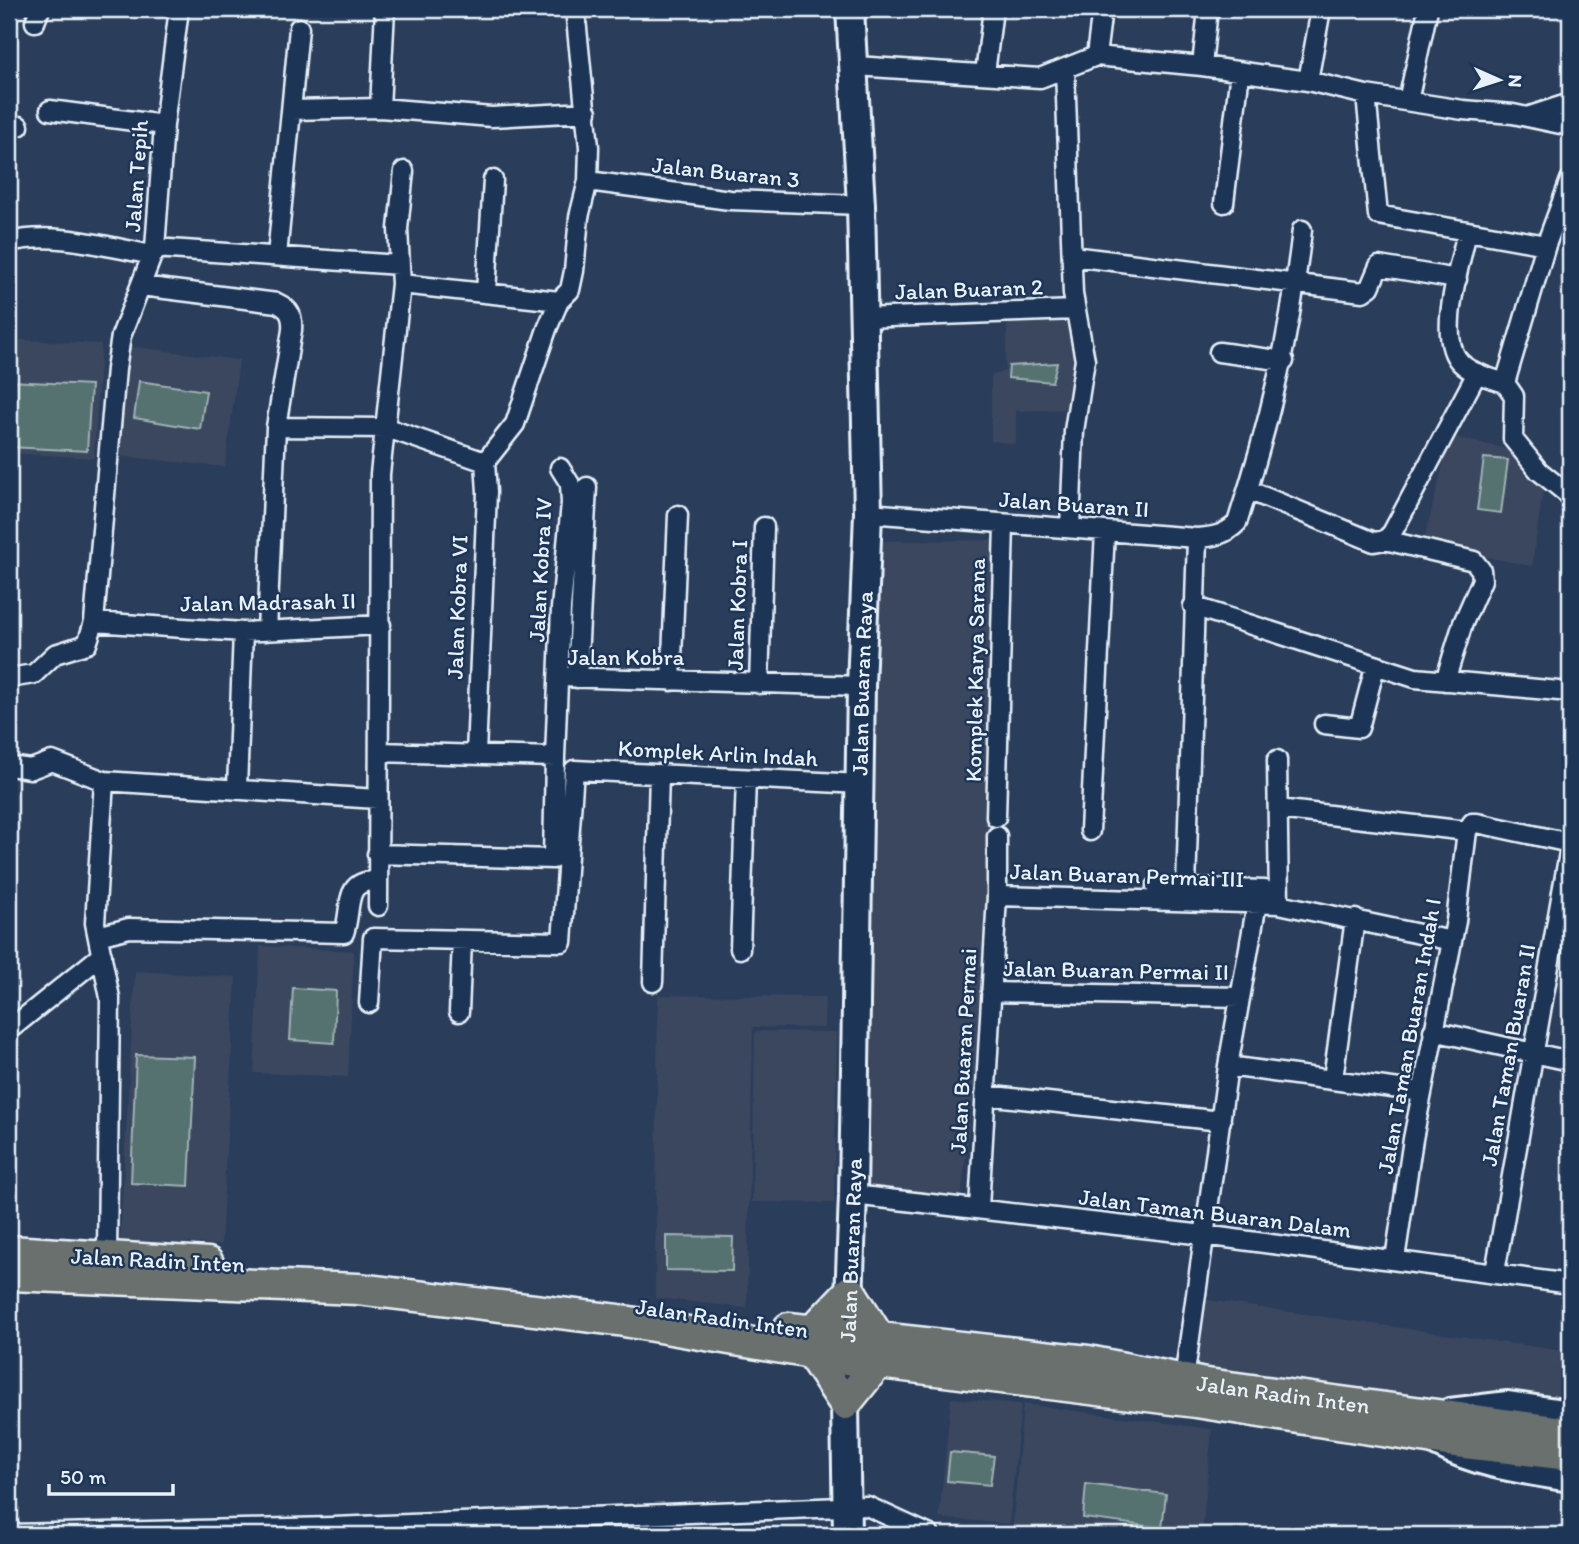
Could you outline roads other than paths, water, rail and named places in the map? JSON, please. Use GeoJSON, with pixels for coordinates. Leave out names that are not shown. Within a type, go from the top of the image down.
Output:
{"type":"FeatureCollection","features":[{"type":"Feature","properties":{"kind":"main road","name":"Jalan Radin Inten"},"geometry":{"type":"LineString","coordinates":[[9,1251],[358,1270],[555,1294],[847,1347],[1517,1436]]}},
{"type":"Feature","properties":{"kind":"main road","name":"Jalan Radin Inten"},"geometry":{"type":"LineString","coordinates":[[9,1275],[358,1289],[810,1340]]}},
{"type":"Feature","properties":{"kind":"main road"},"geometry":{"type":"LineString","coordinates":[[850,1291],[878,1350],[845,1404],[810,1340],[850,1291]]}},
{"type":"Feature","properties":{"kind":"main road"},"geometry":{"type":"LineString","coordinates":[[1517,1436],[1570,1433]]}},
{"type":"Feature","properties":{"kind":"main road"},"geometry":{"type":"LineString","coordinates":[[1517,1436],[1570,1455]]}},
{"type":"Feature","properties":{"kind":"street","name":"Jalan Tepih"},"geometry":{"type":"LineString","coordinates":[[179,9],[164,125],[154,252],[277,256],[399,265]]}},
{"type":"Feature","properties":{"kind":"street"},"geometry":{"type":"LineString","coordinates":[[380,108],[385,9]]}},
{"type":"Feature","properties":{"kind":"street"},"geometry":{"type":"LineString","coordinates":[[276,427],[387,428],[485,462],[515,424],[533,364],[559,301],[570,290],[588,181],[587,112],[575,9]]}},
{"type":"Feature","properties":{"kind":"street","name":"Jalan Buaran Raya"},"geometry":{"type":"LineString","coordinates":[[846,1520],[845,1404],[853,1195],[861,686],[868,513],[860,205],[850,9]]}},
{"type":"Feature","properties":{"kind":"street"},"geometry":{"type":"LineString","coordinates":[[985,74],[993,9]]}},
{"type":"Feature","properties":{"kind":"street"},"geometry":{"type":"LineString","coordinates":[[1096,56],[1102,9]]}},
{"type":"Feature","properties":{"kind":"street"},"geometry":{"type":"LineString","coordinates":[[1202,66],[1208,9]]}},
{"type":"Feature","properties":{"kind":"street"},"geometry":{"type":"LineString","coordinates":[[1308,81],[1321,9]]}},
{"type":"Feature","properties":{"kind":"street"},"geometry":{"type":"LineString","coordinates":[[1409,101],[1428,9]]}},
{"type":"Feature","properties":{"kind":"street"},"geometry":{"type":"LineString","coordinates":[[277,256],[299,28]]}},
{"type":"Feature","properties":{"kind":"street"},"geometry":{"type":"LineString","coordinates":[[855,66],[1040,78],[1096,56],[1202,66],[1308,81],[1366,95],[1529,116],[1570,126]]}},
{"type":"Feature","properties":{"kind":"street"},"geometry":{"type":"LineString","coordinates":[[1065,69],[1075,310],[1085,373],[1074,431],[1070,528]]}},
{"type":"Feature","properties":{"kind":"street"},"geometry":{"type":"LineString","coordinates":[[1224,203],[1240,72]]}},
{"type":"Feature","properties":{"kind":"street"},"geometry":{"type":"LineString","coordinates":[[1366,95],[1378,215],[1546,245]]}},
{"type":"Feature","properties":{"kind":"street"},"geometry":{"type":"LineString","coordinates":[[1529,116],[1570,103]]}},
{"type":"Feature","properties":{"kind":"street"},"geometry":{"type":"LineString","coordinates":[[292,110],[380,108],[492,117],[587,112]]}},
{"type":"Feature","properties":{"kind":"street"},"geometry":{"type":"LineString","coordinates":[[50,110],[164,125]]}},
{"type":"Feature","properties":{"kind":"street"},"geometry":{"type":"LineString","coordinates":[[381,625],[380,474],[401,284],[398,229],[404,171]]}},
{"type":"Feature","properties":{"kind":"street"},"geometry":{"type":"LineString","coordinates":[[486,292],[493,180]]}},
{"type":"Feature","properties":{"kind":"street"},"geometry":{"type":"LineString","coordinates":[[1505,383],[1546,245],[1562,228],[1570,180]]}},
{"type":"Feature","properties":{"kind":"street","name":"Jalan Buaran 3"},"geometry":{"type":"LineString","coordinates":[[588,181],[730,200],[860,205]]}},
{"type":"Feature","properties":{"kind":"street","name":"Jalan Buaran II"},"geometry":{"type":"LineString","coordinates":[[868,513],[1197,538],[1219,535],[1232,528],[1237,523],[1248,489],[1283,361],[1302,230]]}},
{"type":"Feature","properties":{"kind":"street"},"geometry":{"type":"LineString","coordinates":[[1467,231],[1450,318],[1451,351],[1462,364],[1477,373],[1505,383],[1514,396],[1513,439],[1539,471],[1570,496]]}},
{"type":"Feature","properties":{"kind":"street"},"geometry":{"type":"LineString","coordinates":[[9,242],[37,237],[56,238],[154,252],[121,335],[94,622],[87,645],[51,656],[34,674],[9,678]]}},
{"type":"Feature","properties":{"kind":"street"},"geometry":{"type":"LineString","coordinates":[[1072,256],[1363,292],[1370,287],[1377,268],[1382,266],[1457,279]]}},
{"type":"Feature","properties":{"kind":"street"},"geometry":{"type":"LineString","coordinates":[[401,284],[559,301]]}},
{"type":"Feature","properties":{"kind":"street"},"geometry":{"type":"LineString","coordinates":[[141,286],[277,303],[288,307],[292,323],[276,427],[267,631]]}},
{"type":"Feature","properties":{"kind":"street","name":"Jalan Buaran 2"},"geometry":{"type":"LineString","coordinates":[[864,318],[1075,310]]}},
{"type":"Feature","properties":{"kind":"street"},"geometry":{"type":"LineString","coordinates":[[1219,352],[1283,361]]}},
{"type":"Feature","properties":{"kind":"street"},"geometry":{"type":"LineString","coordinates":[[1385,540],[1392,533],[1477,373]]}},
{"type":"Feature","properties":{"kind":"street","name":"Jalan Kobra VI"},"geometry":{"type":"LineString","coordinates":[[476,754],[485,462]]}},
{"type":"Feature","properties":{"kind":"street","name":"Jalan Kobra IV"},"geometry":{"type":"LineString","coordinates":[[560,468],[570,484],[571,503],[561,608],[568,678]]}},
{"type":"Feature","properties":{"kind":"street"},"geometry":{"type":"LineString","coordinates":[[568,678],[587,487]]}},
{"type":"Feature","properties":{"kind":"street"},"geometry":{"type":"LineString","coordinates":[[1248,489],[1374,542],[1385,540],[1466,557],[1481,570],[1482,580],[1463,624],[1445,681]]}},
{"type":"Feature","properties":{"kind":"street"},"geometry":{"type":"LineString","coordinates":[[671,681],[678,515]]}},
{"type":"Feature","properties":{"kind":"street","name":"Komplek Karya Sarana"},"geometry":{"type":"LineString","coordinates":[[996,817],[1004,524]]}},
{"type":"Feature","properties":{"kind":"street","name":"Jalan Kobra I"},"geometry":{"type":"LineString","coordinates":[[759,684],[764,527]]}},
{"type":"Feature","properties":{"kind":"street"},"geometry":{"type":"LineString","coordinates":[[1090,831],[1105,530]]}},
{"type":"Feature","properties":{"kind":"street"},"geometry":{"type":"LineString","coordinates":[[1186,888],[1197,538]]}},
{"type":"Feature","properties":{"kind":"street"},"geometry":{"type":"LineString","coordinates":[[1193,606],[1415,678],[1570,692]]}},
{"type":"Feature","properties":{"kind":"street","name":"Jalan Madrasah II"},"geometry":{"type":"LineString","coordinates":[[94,622],[243,632],[381,625],[377,799],[378,906]]}},
{"type":"Feature","properties":{"kind":"street"},"geometry":{"type":"LineString","coordinates":[[237,788],[243,632]]}},
{"type":"Feature","properties":{"kind":"street"},"geometry":{"type":"LineString","coordinates":[[1324,724],[1359,727],[1375,667]]}},
{"type":"Feature","properties":{"kind":"street","name":"Jalan Kobra"},"geometry":{"type":"LineString","coordinates":[[377,854],[553,859],[555,757],[568,678],[861,686]]}},
{"type":"Feature","properties":{"kind":"street"},"geometry":{"type":"LineString","coordinates":[[379,752],[555,757]]}},
{"type":"Feature","properties":{"kind":"street"},"geometry":{"type":"LineString","coordinates":[[1276,760],[1279,904]]}},
{"type":"Feature","properties":{"kind":"street"},"geometry":{"type":"LineString","coordinates":[[9,766],[31,769],[52,761],[104,780],[377,799]]}},
{"type":"Feature","properties":{"kind":"street","name":"Komplek Arlin Indah"},"geometry":{"type":"LineString","coordinates":[[462,941],[560,939],[574,770],[860,784]]}},
{"type":"Feature","properties":{"kind":"street"},"geometry":{"type":"LineString","coordinates":[[653,982],[659,774]]}},
{"type":"Feature","properties":{"kind":"street"},"geometry":{"type":"LineString","coordinates":[[740,949],[746,779]]}},
{"type":"Feature","properties":{"kind":"street"},"geometry":{"type":"LineString","coordinates":[[104,780],[95,903],[98,936],[110,998],[107,1255]]}},
{"type":"Feature","properties":{"kind":"street"},"geometry":{"type":"LineString","coordinates":[[1278,809],[1470,827],[1570,845]]}},
{"type":"Feature","properties":{"kind":"street","name":"Jalan Taman Buaran Indah I"},"geometry":{"type":"LineString","coordinates":[[1395,1259],[1470,827]]}},
{"type":"Feature","properties":{"kind":"street","name":"Jalan Buaran Permai"},"geometry":{"type":"LineString","coordinates":[[979,1208],[997,895],[997,836]]}},
{"type":"Feature","properties":{"kind":"street","name":"Jalan Taman Buaran II"},"geometry":{"type":"LineString","coordinates":[[1495,1272],[1570,845]]}},
{"type":"Feature","properties":{"kind":"street"},"geometry":{"type":"LineString","coordinates":[[98,936],[129,928],[344,933],[350,917],[351,893],[364,880],[378,881]]}},
{"type":"Feature","properties":{"kind":"street"},"geometry":{"type":"LineString","coordinates":[[1156,887],[1261,897],[1279,904],[1452,941]]}},
{"type":"Feature","properties":{"kind":"street","name":"Jalan Buaran Permai III"},"geometry":{"type":"LineString","coordinates":[[997,895],[1261,897]]}},
{"type":"Feature","properties":{"kind":"street"},"geometry":{"type":"LineString","coordinates":[[1182,1390],[1228,1066],[1261,897]]}},
{"type":"Feature","properties":{"kind":"street"},"geometry":{"type":"LineString","coordinates":[[1333,1079],[1355,919]]}},
{"type":"Feature","properties":{"kind":"street"},"geometry":{"type":"LineString","coordinates":[[369,1003],[373,938],[462,941],[459,1012]]}},
{"type":"Feature","properties":{"kind":"street"},"geometry":{"type":"LineString","coordinates":[[9,1030],[102,956]]}},
{"type":"Feature","properties":{"kind":"street","name":"Jalan Buaran Permai II"},"geometry":{"type":"LineString","coordinates":[[991,992],[1240,997]]}},
{"type":"Feature","properties":{"kind":"street"},"geometry":{"type":"LineString","coordinates":[[1433,1031],[1570,1061]]}},
{"type":"Feature","properties":{"kind":"street"},"geometry":{"type":"LineString","coordinates":[[1228,1066],[1423,1092]]}},
{"type":"Feature","properties":{"kind":"street"},"geometry":{"type":"LineString","coordinates":[[985,1095],[1221,1121]]}},
{"type":"Feature","properties":{"kind":"street","name":"Jalan Taman Buaran Dalam"},"geometry":{"type":"LineString","coordinates":[[853,1195],[1204,1235],[1570,1284]]}},
{"type":"Feature","properties":{"kind":"street","name":"Jalan Radin Inten"},"geometry":{"type":"LineString","coordinates":[[1429,1426],[1508,1405],[1570,1414]]}},
{"type":"Feature","properties":{"kind":"street","name":"Jalan Radin Inten"},"geometry":{"type":"LineString","coordinates":[[1429,1426],[1464,1457],[1490,1465],[1570,1478]]}},
{"type":"Feature","properties":{"kind":"street"},"geometry":{"type":"LineString","coordinates":[[9,1534],[846,1520],[866,1506],[930,1535]]}}]}
